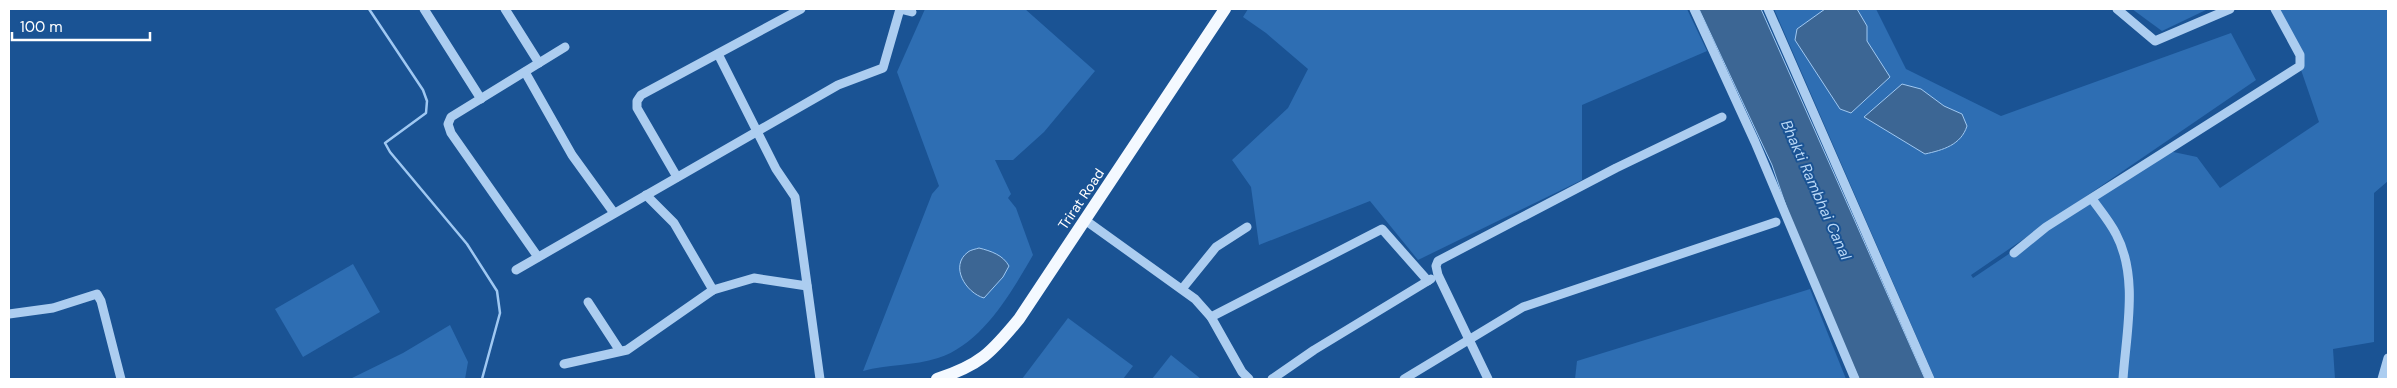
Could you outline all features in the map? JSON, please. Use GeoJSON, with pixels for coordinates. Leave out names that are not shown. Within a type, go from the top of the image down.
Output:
{"type":"FeatureCollection","features":[{"type":"Feature","properties":{"kind":"main road","name":"Trirat Road"},"geometry":{"type":"LineString","coordinates":[[937,379],[964,370],[992,351],[1020,319],[1225,9]]}},
{"type":"Feature","properties":{"kind":"street"},"geometry":{"type":"LineString","coordinates":[[424,9],[481,99]]}},
{"type":"Feature","properties":{"kind":"street"},"geometry":{"type":"LineString","coordinates":[[505,9],[539,63]]}},
{"type":"Feature","properties":{"kind":"street"},"geometry":{"type":"LineString","coordinates":[[677,177],[637,108],[637,101],[641,95],[801,9]]}},
{"type":"Feature","properties":{"kind":"street"},"geometry":{"type":"LineString","coordinates":[[516,270],[838,85],[883,68],[900,9],[912,12]]}},
{"type":"Feature","properties":{"kind":"street"},"geometry":{"type":"LineString","coordinates":[[1694,9],[1755,142],[1855,379]]}},
{"type":"Feature","properties":{"kind":"street"},"geometry":{"type":"LineString","coordinates":[[1768,9],[1930,379]]}},
{"type":"Feature","properties":{"kind":"street"},"geometry":{"type":"LineString","coordinates":[[2117,9],[2156,41],[2230,9]]}},
{"type":"Feature","properties":{"kind":"street"},"geometry":{"type":"LineString","coordinates":[[2014,253],[2046,227],[2300,66],[2300,55],[2275,9]]}},
{"type":"Feature","properties":{"kind":"street"},"geometry":{"type":"LineString","coordinates":[[538,257],[451,133],[448,124],[451,117],[565,47]]}},
{"type":"Feature","properties":{"kind":"street"},"geometry":{"type":"LineString","coordinates":[[718,54],[776,170],[795,197],[820,379]]}},
{"type":"Feature","properties":{"kind":"street"},"geometry":{"type":"LineString","coordinates":[[525,72],[572,155],[614,214]]}},
{"type":"Feature","properties":{"kind":"street"},"geometry":{"type":"LineString","coordinates":[[1488,379],[1438,275],[1436,264],[1446,256],[1616,168],[1722,116]]}},
{"type":"Feature","properties":{"kind":"street"},"geometry":{"type":"LineString","coordinates":[[646,195],[674,223],[713,290]]}},
{"type":"Feature","properties":{"kind":"street"},"geometry":{"type":"LineString","coordinates":[[2092,199],[2116,234],[2127,264],[2129,296],[2123,379]]}},
{"type":"Feature","properties":{"kind":"street"},"geometry":{"type":"LineString","coordinates":[[1085,220],[1195,299],[1211,317],[1242,372],[1249,379]]}},
{"type":"Feature","properties":{"kind":"street"},"geometry":{"type":"LineString","coordinates":[[1404,379],[1523,307],[1776,222]]}},
{"type":"Feature","properties":{"kind":"street"},"geometry":{"type":"LineString","coordinates":[[1182,289],[1216,247],[1247,226]]}},
{"type":"Feature","properties":{"kind":"street"},"geometry":{"type":"LineString","coordinates":[[1211,317],[1382,229],[1428,281]]}},
{"type":"Feature","properties":{"kind":"street"},"geometry":{"type":"LineString","coordinates":[[1272,379],[1314,350],[1438,275]]}},
{"type":"Feature","properties":{"kind":"street"},"geometry":{"type":"LineString","coordinates":[[564,364],[627,350],[713,290],[754,278],[807,286]]}},
{"type":"Feature","properties":{"kind":"street"},"geometry":{"type":"LineString","coordinates":[[9,314],[53,308],[97,294],[101,301],[120,379]]}},
{"type":"Feature","properties":{"kind":"street"},"geometry":{"type":"LineString","coordinates":[[588,302],[620,351]]}},
{"type":"Feature","properties":{"kind":"street"},"geometry":{"type":"LineString","coordinates":[[2382,379],[2388,358]]}},
{"type":"Feature","properties":{"kind":"shaded area"},"geometry":{"type":"Polygon","coordinates":[[[925,9],[1025,9],[1095,71],[1044,132],[1013,160],[995,160],[1011,194],[1008,198],[1016,208],[1033,255],[994,316],[968,341],[954,351],[938,358],[863,371],[932,194],[939,186],[897,72],[925,9]]]}},
{"type":"Feature","properties":{"kind":"shaded area"},"geometry":{"type":"Polygon","coordinates":[[[1248,9],[1687,9],[1707,51],[1582,105],[1582,180],[1418,260],[1370,201],[1259,245],[1251,187],[1232,160],[1288,108],[1308,69],[1266,33],[1243,17],[1248,9]]]}},
{"type":"Feature","properties":{"kind":"shaded area"},"geometry":{"type":"Polygon","coordinates":[[[1774,9],[1876,9],[1906,69],[2001,116],[2231,33],[2256,80],[1971,275],[1973,278],[2164,150],[2197,157],[2220,188],[2319,122],[2280,9],[2388,9],[2388,181],[2374,193],[2374,342],[2333,349],[2335,379],[1935,379],[1774,9]]]}},
{"type":"Feature","properties":{"kind":"shaded area"},"geometry":{"type":"Polygon","coordinates":[[[2132,9],[2208,9],[2162,31],[2132,9]]]}},
{"type":"Feature","properties":{"kind":"shaded area"},"geometry":{"type":"Polygon","coordinates":[[[353,264],[380,312],[303,357],[275,309],[353,264]]]}},
{"type":"Feature","properties":{"kind":"shaded area"},"geometry":{"type":"Polygon","coordinates":[[[1810,289],[1846,379],[1575,379],[1577,361],[1810,289]]]}},
{"type":"Feature","properties":{"kind":"shaded area"},"geometry":{"type":"Polygon","coordinates":[[[1068,318],[1133,366],[1123,379],[1022,379],[1068,318]]]}},
{"type":"Feature","properties":{"kind":"shaded area"},"geometry":{"type":"Polygon","coordinates":[[[450,325],[468,362],[465,379],[350,379],[403,353],[450,325]]]}},
{"type":"Feature","properties":{"kind":"shaded area"},"geometry":{"type":"Polygon","coordinates":[[[1171,355],[1201,379],[1152,379],[1171,355]]]}},
{"type":"Feature","properties":{"kind":"water","name":"Bhakti Rambhai Canal"},"geometry":{"type":"Polygon","coordinates":[[[1699,9],[1761,9],[1925,379],[1859,379],[1798,241],[1772,165],[1699,9]]]}},
{"type":"Feature","properties":{"kind":"water"},"geometry":{"type":"Polygon","coordinates":[[[1825,9],[1857,9],[1867,26],[1867,41],[1890,77],[1851,113],[1840,109],[1795,40],[1797,29],[1825,9]]]}},
{"type":"Feature","properties":{"kind":"water"},"geometry":{"type":"Polygon","coordinates":[[[1902,84],[1921,89],[1944,106],[1962,114],[1967,126],[1956,142],[1938,151],[1925,154],[1864,117],[1902,84]]]}},
{"type":"Feature","properties":{"kind":"water"},"geometry":{"type":"Polygon","coordinates":[[[979,248],[1000,256],[1009,266],[1003,277],[984,298],[971,291],[962,278],[960,271],[962,258],[969,251],[979,248]]]}},
{"type":"Feature","properties":{"kind":"waterway"},"geometry":{"type":"LineString","coordinates":[[369,9],[423,90],[427,101],[426,113],[385,143],[390,152],[467,244],[497,291],[500,313],[482,379]]}}]}
